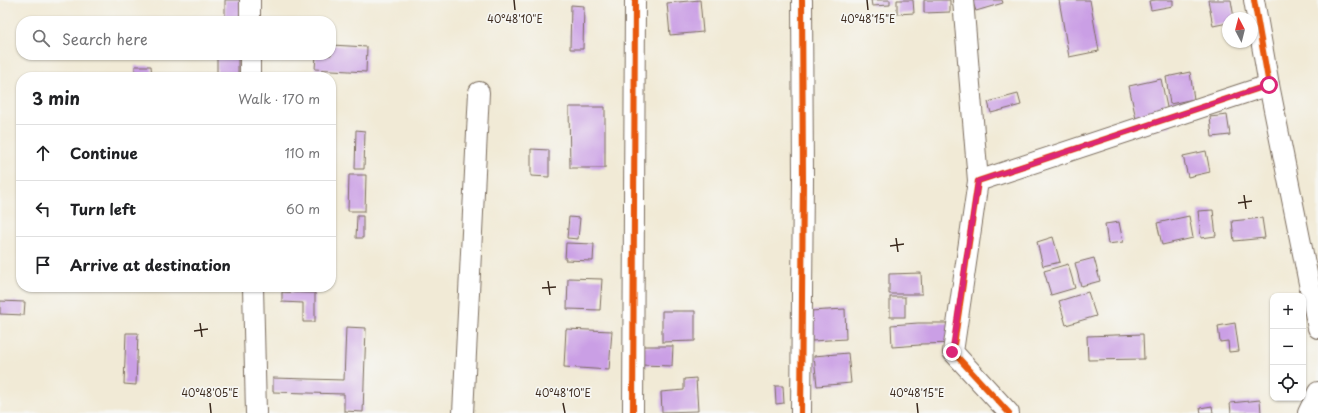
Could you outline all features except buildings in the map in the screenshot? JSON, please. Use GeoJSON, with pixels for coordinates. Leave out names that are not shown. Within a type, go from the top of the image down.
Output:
{"type":"FeatureCollection","features":[{"type":"Feature","properties":{"kind":"street"},"geometry":{"type":"LineString","coordinates":[[250,0],[250,16]]}},
{"type":"Feature","properties":{"kind":"street"},"geometry":{"type":"LineString","coordinates":[[633,413],[635,0]]}},
{"type":"Feature","properties":{"kind":"street"},"geometry":{"type":"LineString","coordinates":[[801,413],[803,180],[802,0]]}},
{"type":"Feature","properties":{"kind":"street"},"geometry":{"type":"LineString","coordinates":[[963,0],[978,181],[952,352],[1010,413]]}},
{"type":"Feature","properties":{"kind":"street"},"geometry":{"type":"LineString","coordinates":[[1254,0],[1269,85],[1318,328]]}},
{"type":"Feature","properties":{"kind":"street"},"geometry":{"type":"LineString","coordinates":[[250,60],[250,72]]}},
{"type":"Feature","properties":{"kind":"street"},"geometry":{"type":"LineString","coordinates":[[978,181],[1269,85]]}},
{"type":"Feature","properties":{"kind":"street"},"geometry":{"type":"LineString","coordinates":[[463,413],[479,92]]}},
{"type":"Feature","properties":{"kind":"street"},"geometry":{"type":"LineString","coordinates":[[254,292],[256,413]]}},
{"type":"Feature","properties":{"kind":"street"},"geometry":{"type":"LineString","coordinates":[[1308,413],[1318,392]]}},
{"type":"Feature","properties":{"kind":"cycle path"},"geometry":{"type":"LineString","coordinates":[[633,413],[635,0]]}},
{"type":"Feature","properties":{"kind":"cycle path"},"geometry":{"type":"LineString","coordinates":[[801,413],[803,179],[802,0]]}},
{"type":"Feature","properties":{"kind":"cycle path"},"geometry":{"type":"LineString","coordinates":[[1009,413],[953,352],[978,181],[1269,85],[1254,0]]}},
{"type":"Feature","properties":{"kind":"route"},"geometry":{"type":"LineString","coordinates":[[952,352],[978,181],[1269,85]]}}]}
